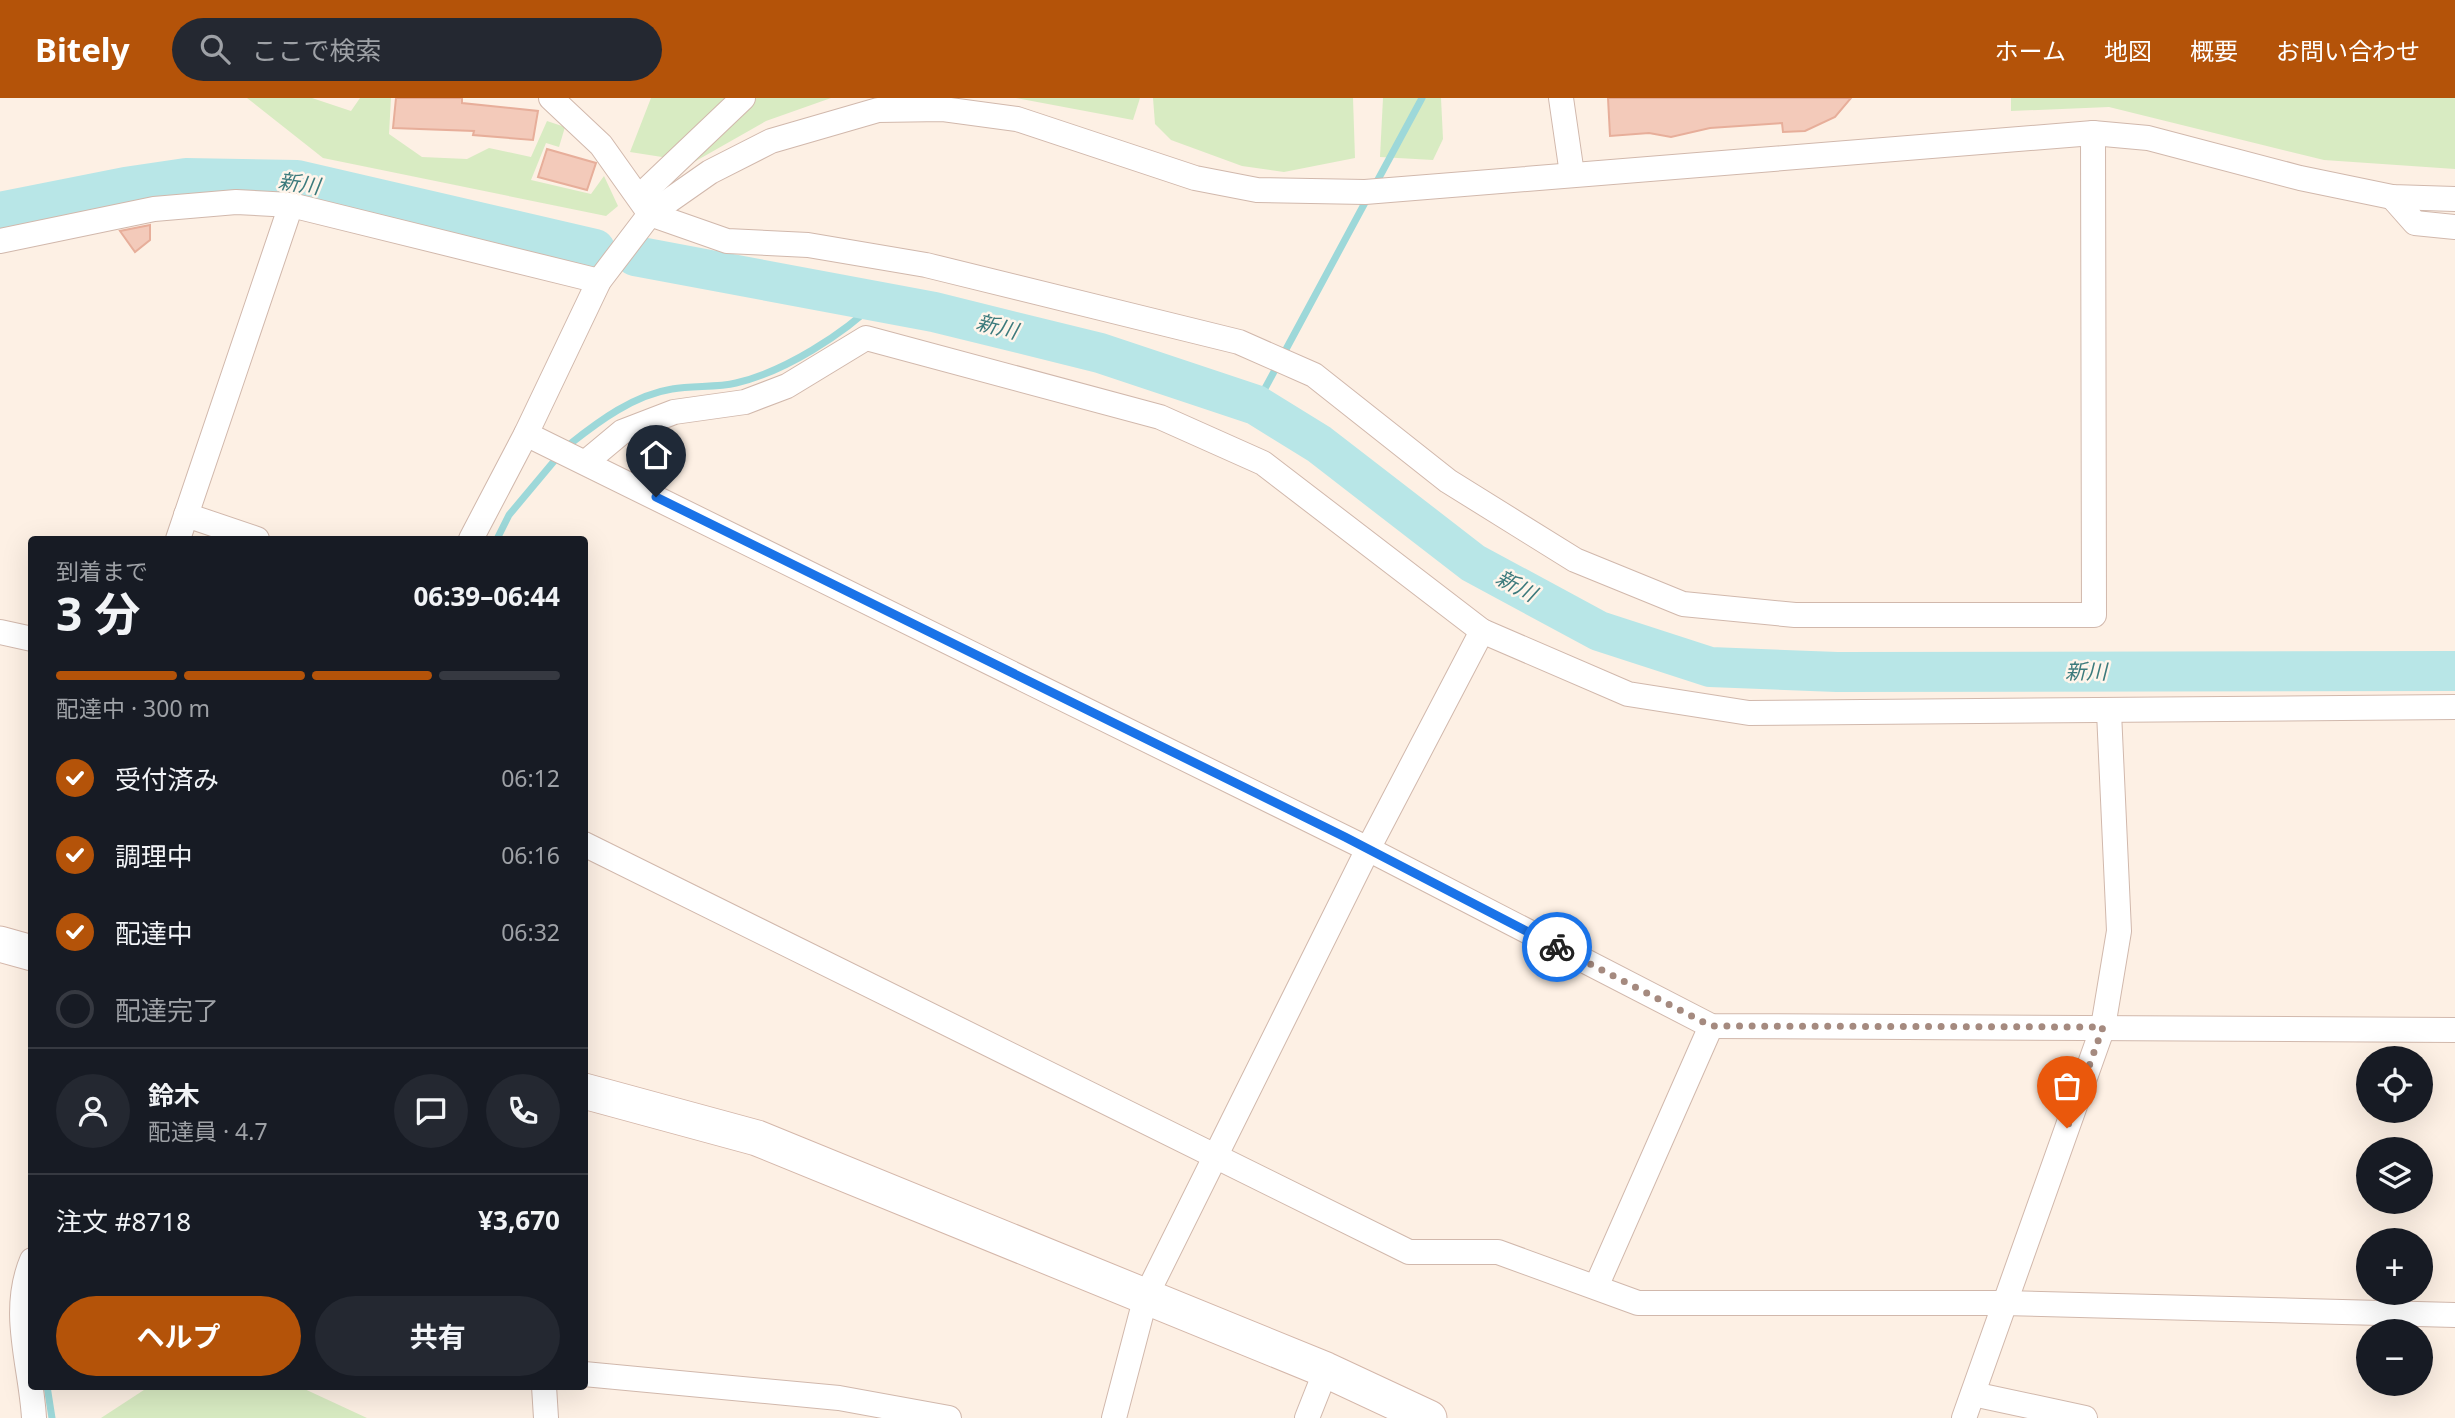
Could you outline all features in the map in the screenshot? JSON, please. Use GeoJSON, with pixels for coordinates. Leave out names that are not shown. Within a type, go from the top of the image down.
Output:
{"type":"FeatureCollection","features":[{"type":"Feature","properties":{"kind":"street"},"geometry":{"type":"LineString","coordinates":[[551,98],[601,145],[645,205],[727,241],[808,245],[926,265],[1239,342],[1314,375],[1448,481],[1575,560],[1683,604],[1796,615],[2094,615],[2094,133]]}},
{"type":"Feature","properties":{"kind":"street"},"geometry":{"type":"LineString","coordinates":[[473,536],[526,434],[599,281],[645,205],[743,98]]}},
{"type":"Feature","properties":{"kind":"street"},"geometry":{"type":"LineString","coordinates":[[1561,98],[1572,174]]}},
{"type":"Feature","properties":{"kind":"street"},"geometry":{"type":"LineString","coordinates":[[645,205],[771,141],[877,110],[943,109],[1017,119],[1195,178],[1257,190],[1365,192],[2094,133],[2148,138],[2300,178],[2392,197],[2455,199]]}},
{"type":"Feature","properties":{"kind":"street"},"geometry":{"type":"LineString","coordinates":[[2392,197],[2415,223],[2455,227]]}},
{"type":"Feature","properties":{"kind":"street"},"geometry":{"type":"LineString","coordinates":[[0,242],[154,209],[236,202],[290,205],[599,281]]}},
{"type":"Feature","properties":{"kind":"street"},"geometry":{"type":"LineString","coordinates":[[179,536],[290,205]]}},
{"type":"Feature","properties":{"kind":"street"},"geometry":{"type":"LineString","coordinates":[[586,462],[622,432],[674,412],[745,402],[787,386],[866,338],[1160,418],[1263,463],[1482,631],[1628,694],[1749,713],[2455,707]]}},
{"type":"Feature","properties":{"kind":"street"},"geometry":{"type":"LineString","coordinates":[[526,434],[1368,849],[1711,1026],[2455,1030]]}},
{"type":"Feature","properties":{"kind":"street"},"geometry":{"type":"LineString","coordinates":[[186,515],[248,536]]}},
{"type":"Feature","properties":{"kind":"street"},"geometry":{"type":"LineString","coordinates":[[1114,1418],[1146,1296],[1368,849],[1482,631]]}},
{"type":"Feature","properties":{"kind":"street"},"geometry":{"type":"LineString","coordinates":[[0,632],[28,638]]}},
{"type":"Feature","properties":{"kind":"street"},"geometry":{"type":"LineString","coordinates":[[1964,1418],[2103,1027],[2119,931],[2109,712]]}},
{"type":"Feature","properties":{"kind":"street"},"geometry":{"type":"LineString","coordinates":[[588,846],[1214,1158],[1409,1252],[1498,1252],[1638,1303],[2003,1303],[2455,1315]]}},
{"type":"Feature","properties":{"kind":"street"},"geometry":{"type":"LineString","coordinates":[[0,944],[28,952]]}},
{"type":"Feature","properties":{"kind":"street"},"geometry":{"type":"LineString","coordinates":[[1596,1287],[1711,1026]]}},
{"type":"Feature","properties":{"kind":"street"},"geometry":{"type":"LineString","coordinates":[[588,1092],[757,1138],[1326,1370],[1429,1418]]}},
{"type":"Feature","properties":{"kind":"street"},"geometry":{"type":"LineString","coordinates":[[28,1277],[21,1306],[28,1379]]}},
{"type":"Feature","properties":{"kind":"street"},"geometry":{"type":"LineString","coordinates":[[1307,1418],[1326,1370]]}},
{"type":"Feature","properties":{"kind":"street"},"geometry":{"type":"LineString","coordinates":[[588,1374],[839,1398],[949,1418]]}},
{"type":"Feature","properties":{"kind":"street"},"geometry":{"type":"LineString","coordinates":[[30,1390],[34,1418]]}},
{"type":"Feature","properties":{"kind":"street"},"geometry":{"type":"LineString","coordinates":[[544,1390],[546,1418]]}},
{"type":"Feature","properties":{"kind":"street"},"geometry":{"type":"LineString","coordinates":[[1973,1394],[2085,1418]]}},
{"type":"Feature","properties":{"kind":"green space"},"geometry":{"type":"Polygon","coordinates":[[[247,98],[312,98],[351,111],[360,98],[391,98],[389,134],[422,157],[467,159],[489,148],[531,157],[547,121],[565,127],[559,147],[546,143],[531,180],[591,194],[604,176],[618,206],[606,216],[323,158],[247,98]]]}},
{"type":"Feature","properties":{"kind":"green space"},"geometry":{"type":"Polygon","coordinates":[[[651,98],[831,98],[766,121],[694,162],[630,152],[651,98]]]}},
{"type":"Feature","properties":{"kind":"green space"},"geometry":{"type":"Polygon","coordinates":[[[1016,98],[1140,98],[1133,120],[1016,98]]]}},
{"type":"Feature","properties":{"kind":"green space"},"geometry":{"type":"Polygon","coordinates":[[[1153,98],[1353,98],[1355,158],[1284,172],[1242,166],[1171,140],[1155,124],[1153,98]]]}},
{"type":"Feature","properties":{"kind":"green space"},"geometry":{"type":"Polygon","coordinates":[[[1383,98],[1441,98],[1443,139],[1433,160],[1380,157],[1383,98]]]}},
{"type":"Feature","properties":{"kind":"green space"},"geometry":{"type":"Polygon","coordinates":[[[2011,98],[2455,98],[2455,169],[2324,160],[2109,107],[2011,111],[2011,98]]]}},
{"type":"Feature","properties":{"kind":"green space"},"geometry":{"type":"Polygon","coordinates":[[[144,1390],[307,1390],[367,1418],[101,1418],[144,1390]]]}},
{"type":"Feature","properties":{"kind":"building"},"geometry":{"type":"Polygon","coordinates":[[[396,98],[462,98],[462,103],[538,111],[533,140],[473,135],[474,131],[393,128],[396,98]]]}},
{"type":"Feature","properties":{"kind":"building"},"geometry":{"type":"Polygon","coordinates":[[[1608,98],[1851,98],[1835,117],[1805,131],[1783,132],[1782,123],[1710,128],[1671,137],[1649,133],[1610,136],[1608,98]]]}},
{"type":"Feature","properties":{"kind":"building"},"geometry":{"type":"Polygon","coordinates":[[[547,149],[596,163],[587,190],[538,177],[547,149]]]}},
{"type":"Feature","properties":{"kind":"building"},"geometry":{"type":"Polygon","coordinates":[[[150,225],[150,240],[135,252],[120,231],[150,225]]]}},
{"type":"Feature","properties":{"kind":"waterway"},"geometry":{"type":"LineString","coordinates":[[1374,187],[1422,98]]}},
{"type":"Feature","properties":{"kind":"waterway","name":"新川"},"geometry":{"type":"LineString","coordinates":[[0,212],[125,187],[186,178],[297,180],[595,249]]}},
{"type":"Feature","properties":{"kind":"waterway"},"geometry":{"type":"LineString","coordinates":[[1256,405],[1368,197]]}},
{"type":"Feature","properties":{"kind":"waterway","name":"新川"},"geometry":{"type":"LineString","coordinates":[[635,256],[934,312],[1100,353],[1256,405],[1319,444],[1473,563],[1599,631],[1710,667],[1837,672],[2455,671]]}},
{"type":"Feature","properties":{"kind":"waterway"},"geometry":{"type":"LineString","coordinates":[[570,444],[605,418],[644,397],[672,389],[736,383],[774,370],[831,338],[878,300]]}},
{"type":"Feature","properties":{"kind":"waterway"},"geometry":{"type":"LineString","coordinates":[[498,536],[509,515],[555,460]]}},
{"type":"Feature","properties":{"kind":"waterway"},"geometry":{"type":"LineString","coordinates":[[48,1390],[52,1418]]}},
{"type":"Feature","properties":{"kind":"way so far"},"geometry":{"type":"LineString","coordinates":[[1557,947],[1711,1026],[2103,1027],[2067,1128]]}},
{"type":"Feature","properties":{"kind":"route"},"geometry":{"type":"LineString","coordinates":[[656,497],[1345,837],[1557,947]]}}]}
